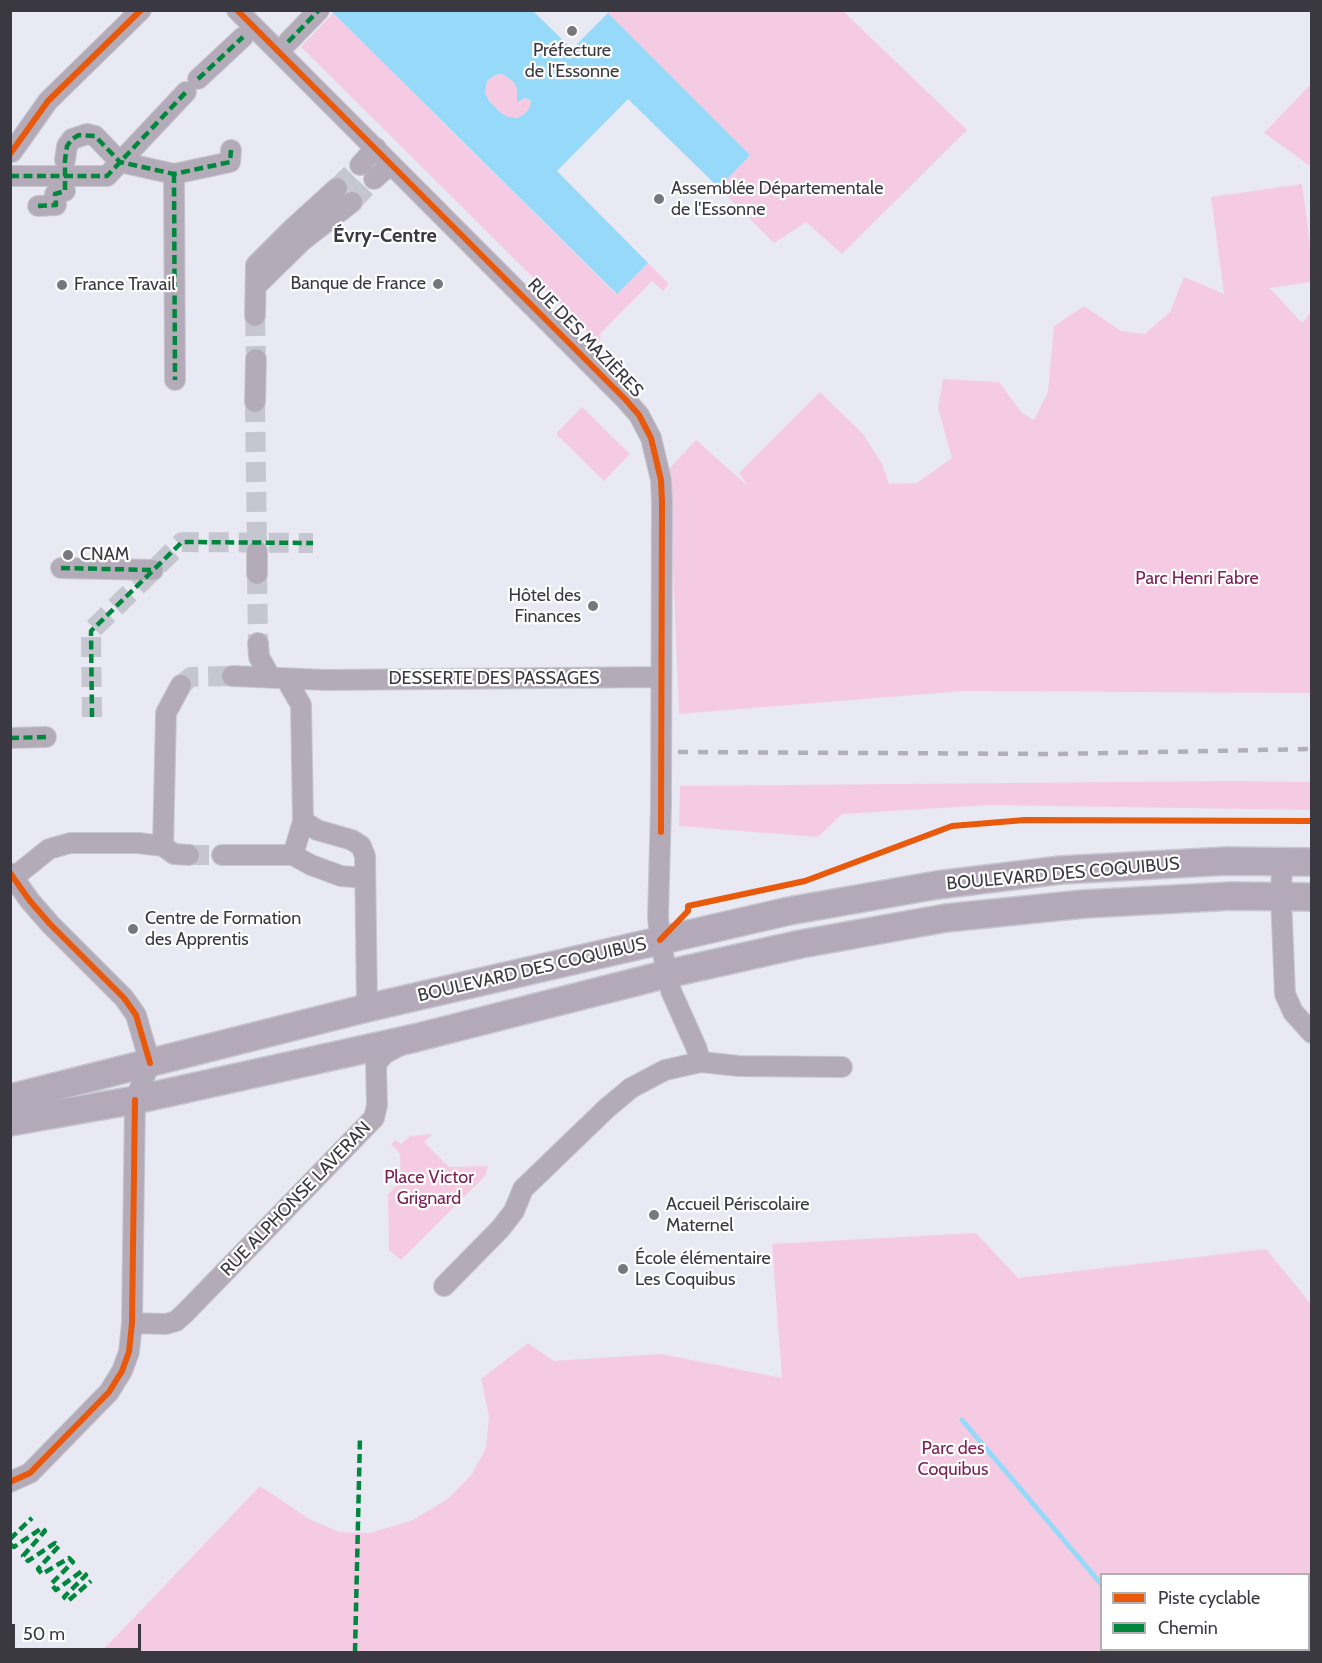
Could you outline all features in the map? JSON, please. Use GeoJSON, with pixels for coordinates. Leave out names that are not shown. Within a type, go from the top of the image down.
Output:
{"type":"FeatureCollection","features":[{"type":"Feature","properties":{"kind":"main road","name":"BOULEVARD DES COQUIBUS"},"geometry":{"type":"LineString","coordinates":[[10,1098],[367,1008],[789,911],[937,885],[1061,870],[1227,861],[1311,862]]}},
{"type":"Feature","properties":{"kind":"main road","name":"BOULEVARD DES COQUIBUS"},"geometry":{"type":"LineString","coordinates":[[10,1122],[135,1100],[415,1038],[667,974],[801,944],[946,918],[1084,904],[1232,896],[1311,897]]}},
{"type":"Feature","properties":{"kind":"street"},"geometry":{"type":"LineString","coordinates":[[12,152],[48,101],[141,10]]}},
{"type":"Feature","properties":{"kind":"street","name":"RUE DES MAZIÈRES"},"geometry":{"type":"LineString","coordinates":[[237,10],[568,341],[639,415],[651,438],[661,480],[662,677],[658,916],[660,940],[671,991],[701,1062]]}},
{"type":"Feature","properties":{"kind":"street"},"geometry":{"type":"LineString","coordinates":[[288,42],[319,10]]}},
{"type":"Feature","properties":{"kind":"street"},"geometry":{"type":"LineString","coordinates":[[10,176],[107,176],[188,90],[243,37]]}},
{"type":"Feature","properties":{"kind":"street"},"geometry":{"type":"LineString","coordinates":[[65,160],[67,146],[72,139],[87,134],[95,136],[120,162],[174,174],[230,162],[231,150]]}},
{"type":"Feature","properties":{"kind":"street"},"geometry":{"type":"LineString","coordinates":[[360,165],[376,148]]}},
{"type":"Feature","properties":{"kind":"street"},"geometry":{"type":"LineString","coordinates":[[374,179],[391,164]]}},
{"type":"Feature","properties":{"kind":"street"},"geometry":{"type":"LineString","coordinates":[[174,174],[175,380]]}},
{"type":"Feature","properties":{"kind":"street"},"geometry":{"type":"LineString","coordinates":[[255,316],[256,265],[337,188]]}},
{"type":"Feature","properties":{"kind":"street"},"geometry":{"type":"LineString","coordinates":[[38,206],[56,205],[55,194],[65,191]]}},
{"type":"Feature","properties":{"kind":"street"},"geometry":{"type":"LineString","coordinates":[[256,286],[303,240],[351,202]]}},
{"type":"Feature","properties":{"kind":"street"},"geometry":{"type":"LineString","coordinates":[[255,402],[256,359]]}},
{"type":"Feature","properties":{"kind":"street"},"geometry":{"type":"LineString","coordinates":[[257,551],[257,574]]}},
{"type":"Feature","properties":{"kind":"street"},"geometry":{"type":"LineString","coordinates":[[60,568],[153,570]]}},
{"type":"Feature","properties":{"kind":"street"},"geometry":{"type":"LineString","coordinates":[[258,643],[259,657],[301,705],[303,821],[293,855]]}},
{"type":"Feature","properties":{"kind":"street","name":"DESSERTE DES PASSAGES"},"geometry":{"type":"LineString","coordinates":[[232,676],[326,680],[662,677]]}},
{"type":"Feature","properties":{"kind":"street"},"geometry":{"type":"LineString","coordinates":[[301,705],[326,680]]}},
{"type":"Feature","properties":{"kind":"street"},"geometry":{"type":"LineString","coordinates":[[164,846],[166,713],[181,685]]}},
{"type":"Feature","properties":{"kind":"street"},"geometry":{"type":"LineString","coordinates":[[10,738],[46,737]]}},
{"type":"Feature","properties":{"kind":"street"},"geometry":{"type":"LineString","coordinates":[[303,821],[317,830],[352,840],[361,846],[365,856],[367,1008]]}},
{"type":"Feature","properties":{"kind":"street"},"geometry":{"type":"LineString","coordinates":[[10,1482],[30,1473],[109,1392],[122,1371],[129,1352],[132,1323],[135,1100],[150,1063],[136,1015],[123,998],[50,924],[12,875],[57,846],[70,843],[138,843],[164,846],[174,854],[189,855]]}},
{"type":"Feature","properties":{"kind":"street"},"geometry":{"type":"LineString","coordinates":[[222,855],[293,855],[311,865],[341,876],[365,878]]}},
{"type":"Feature","properties":{"kind":"street"},"geometry":{"type":"LineString","coordinates":[[1282,862],[1285,994],[1293,1012],[1311,1033]]}},
{"type":"Feature","properties":{"kind":"street","name":"RUE ALPHONSE LAVERAN"},"geometry":{"type":"LineString","coordinates":[[132,1323],[166,1324],[176,1321],[185,1313],[374,1118],[377,1106],[376,1064],[384,1054],[415,1038]]}},
{"type":"Feature","properties":{"kind":"street"},"geometry":{"type":"LineString","coordinates":[[444,1286],[501,1228],[514,1211],[523,1189],[631,1088],[664,1070],[701,1062],[739,1066],[842,1067]]}},
{"type":"Feature","properties":{"kind":"green space"},"geometry":{"type":"Polygon","coordinates":[[[610,10],[843,11],[967,130],[842,254],[806,222],[774,243],[719,188],[750,155],[608,13],[610,10]]]}},
{"type":"Feature","properties":{"kind":"green space"},"geometry":{"type":"Polygon","coordinates":[[[333,13],[616,294],[648,263],[669,284],[663,291],[652,281],[599,335],[601,338],[598,342],[301,47],[333,13]]]}},
{"type":"Feature","properties":{"kind":"green space"},"geometry":{"type":"Polygon","coordinates":[[[503,74],[514,81],[521,101],[524,98],[531,102],[529,109],[517,118],[501,113],[489,101],[485,92],[487,81],[495,75],[503,74]]]}},
{"type":"Feature","properties":{"kind":"green space"},"geometry":{"type":"Polygon","coordinates":[[[1311,84],[1311,172],[1310,166],[1264,133],[1311,84]]]}},
{"type":"Feature","properties":{"kind":"green space","name":"Parc Henri Fabre"},"geometry":{"type":"Polygon","coordinates":[[[1302,184],[1311,252],[1311,282],[1270,288],[1302,323],[1311,312],[1311,693],[963,691],[679,714],[669,469],[696,440],[749,487],[739,473],[820,392],[863,434],[882,464],[889,484],[917,483],[952,458],[938,408],[943,379],[999,382],[1022,413],[1034,420],[1048,392],[1054,326],[1084,306],[1121,331],[1145,334],[1170,312],[1184,277],[1224,294],[1211,197],[1302,184]]]}},
{"type":"Feature","properties":{"kind":"green space"},"geometry":{"type":"Polygon","coordinates":[[[582,407],[630,454],[604,481],[556,434],[582,407]]]}},
{"type":"Feature","properties":{"kind":"green space"},"geometry":{"type":"Polygon","coordinates":[[[1311,782],[1311,810],[990,805],[842,814],[818,837],[679,826],[680,786],[1311,782]]]}},
{"type":"Feature","properties":{"kind":"green space","name":"Place Victor Grignard"},"geometry":{"type":"Polygon","coordinates":[[[433,1134],[424,1142],[449,1167],[488,1166],[485,1176],[401,1260],[389,1250],[388,1194],[401,1181],[400,1154],[391,1144],[395,1140],[401,1144],[410,1136],[433,1134]]]}},
{"type":"Feature","properties":{"kind":"green space","name":"Parc des Coquibus"},"geometry":{"type":"Polygon","coordinates":[[[976,1233],[1018,1278],[1266,1249],[1311,1304],[1311,1602],[1310,1573],[1100,1573],[1100,1651],[1280,1652],[101,1652],[260,1486],[309,1519],[339,1532],[370,1533],[413,1520],[449,1498],[472,1474],[486,1448],[489,1416],[481,1379],[528,1343],[554,1361],[661,1354],[782,1378],[772,1244],[976,1233]]]}},
{"type":"Feature","properties":{"kind":"water"},"geometry":{"type":"Polygon","coordinates":[[[331,11],[533,11],[572,49],[608,13],[750,155],[719,188],[628,99],[557,171],[648,263],[617,294],[331,11]],[[503,74],[495,75],[487,81],[485,92],[489,101],[501,113],[517,118],[529,109],[531,102],[525,98],[517,102],[517,89],[514,82],[503,74]]]}},
{"type":"Feature","properties":{"kind":"waterway"},"geometry":{"type":"LineString","coordinates":[[962,1420],[1100,1583]]}},
{"type":"Feature","properties":{"kind":"tunnel"},"geometry":{"type":"LineString","coordinates":[[337,188],[360,165]]}},
{"type":"Feature","properties":{"kind":"tunnel"},"geometry":{"type":"LineString","coordinates":[[352,202],[374,179]]}},
{"type":"Feature","properties":{"kind":"tunnel"},"geometry":{"type":"LineString","coordinates":[[255,316],[256,359]]}},
{"type":"Feature","properties":{"kind":"tunnel"},"geometry":{"type":"LineString","coordinates":[[255,402],[257,551]]}},
{"type":"Feature","properties":{"kind":"tunnel"},"geometry":{"type":"LineString","coordinates":[[92,717],[91,631],[182,542],[313,543]]}},
{"type":"Feature","properties":{"kind":"tunnel"},"geometry":{"type":"LineString","coordinates":[[257,574],[258,643]]}},
{"type":"Feature","properties":{"kind":"tunnel"},"geometry":{"type":"LineString","coordinates":[[181,685],[191,677],[232,676]]}},
{"type":"Feature","properties":{"kind":"tunnel"},"geometry":{"type":"LineString","coordinates":[[189,855],[222,855]]}},
{"type":"Feature","properties":{"kind":"railway"},"geometry":{"type":"LineString","coordinates":[[678,752],[1058,754],[1312,749]]}},
{"type":"Feature","properties":{"kind":"marked path"},"geometry":{"type":"LineString","coordinates":[[288,42],[319,10]]}},
{"type":"Feature","properties":{"kind":"marked path"},"geometry":{"type":"LineString","coordinates":[[198,79],[243,37]]}},
{"type":"Feature","properties":{"kind":"marked path"},"geometry":{"type":"LineString","coordinates":[[10,176],[107,176],[186,92]]}},
{"type":"Feature","properties":{"kind":"marked path"},"geometry":{"type":"LineString","coordinates":[[38,206],[56,205],[55,194],[65,191],[67,146],[79,135],[95,136],[120,162],[174,174],[230,162],[231,150]]}},
{"type":"Feature","properties":{"kind":"marked path"},"geometry":{"type":"LineString","coordinates":[[174,174],[175,380]]}},
{"type":"Feature","properties":{"kind":"marked path"},"geometry":{"type":"LineString","coordinates":[[92,717],[91,631],[182,542],[313,543]]}},
{"type":"Feature","properties":{"kind":"marked path"},"geometry":{"type":"LineString","coordinates":[[61,568],[153,570]]}},
{"type":"Feature","properties":{"kind":"marked path"},"geometry":{"type":"LineString","coordinates":[[10,738],[46,737]]}},
{"type":"Feature","properties":{"kind":"marked path"},"geometry":{"type":"LineString","coordinates":[[355,1652],[360,1437]]}},
{"type":"Feature","properties":{"kind":"marked path"},"geometry":{"type":"LineString","coordinates":[[10,1539],[32,1518]]}},
{"type":"Feature","properties":{"kind":"marked path"},"geometry":{"type":"LineString","coordinates":[[10,1544],[14,1547],[42,1528],[45,1531],[23,1556],[28,1561],[55,1543],[59,1546],[38,1569],[42,1574],[69,1558],[73,1562],[51,1584],[56,1590],[82,1571],[86,1575],[64,1597],[68,1601],[91,1581]]}},
{"type":"Feature","properties":{"kind":"cycle path"},"geometry":{"type":"LineString","coordinates":[[10,154],[48,101],[141,10]]}},
{"type":"Feature","properties":{"kind":"cycle path"},"geometry":{"type":"LineString","coordinates":[[237,10],[625,399],[639,415],[651,438],[661,480],[662,502],[661,832]]}},
{"type":"Feature","properties":{"kind":"cycle path"},"geometry":{"type":"LineString","coordinates":[[660,940],[688,911],[688,906],[805,881],[952,826],[1025,820],[1312,821]]}},
{"type":"Feature","properties":{"kind":"cycle path"},"geometry":{"type":"LineString","coordinates":[[10,873],[50,924],[124,998],[136,1015],[150,1063]]}},
{"type":"Feature","properties":{"kind":"cycle path"},"geometry":{"type":"LineString","coordinates":[[10,1482],[30,1473],[109,1392],[122,1371],[129,1352],[132,1323],[135,1100]]}},
{"type":"Feature","properties":{"kind":"place","name":"Préfecture de l'Essonne"},"geometry":{"type":"Point","coordinates":[572,31]}},
{"type":"Feature","properties":{"kind":"place","name":"Assemblée Départementale de l'Essonne"},"geometry":{"type":"Point","coordinates":[659,199]}},
{"type":"Feature","properties":{"kind":"place","name":"Banque de France"},"geometry":{"type":"Point","coordinates":[438,284]}},
{"type":"Feature","properties":{"kind":"place","name":"France Travail"},"geometry":{"type":"Point","coordinates":[62,285]}},
{"type":"Feature","properties":{"kind":"place","name":"CNAM"},"geometry":{"type":"Point","coordinates":[68,555]}},
{"type":"Feature","properties":{"kind":"place","name":"Hôtel des Finances"},"geometry":{"type":"Point","coordinates":[593,606]}},
{"type":"Feature","properties":{"kind":"place","name":"Centre de Formation des Apprentis"},"geometry":{"type":"Point","coordinates":[133,929]}},
{"type":"Feature","properties":{"kind":"place","name":"Accueil Périscolaire Maternel"},"geometry":{"type":"Point","coordinates":[654,1215]}},
{"type":"Feature","properties":{"kind":"place","name":"École élémentaire Les Coquibus"},"geometry":{"type":"Point","coordinates":[623,1269]}},
{"type":"Feature","properties":{"kind":"district","name":"Évry-Centre"},"geometry":{"type":"Point","coordinates":[385,236]}}]}
